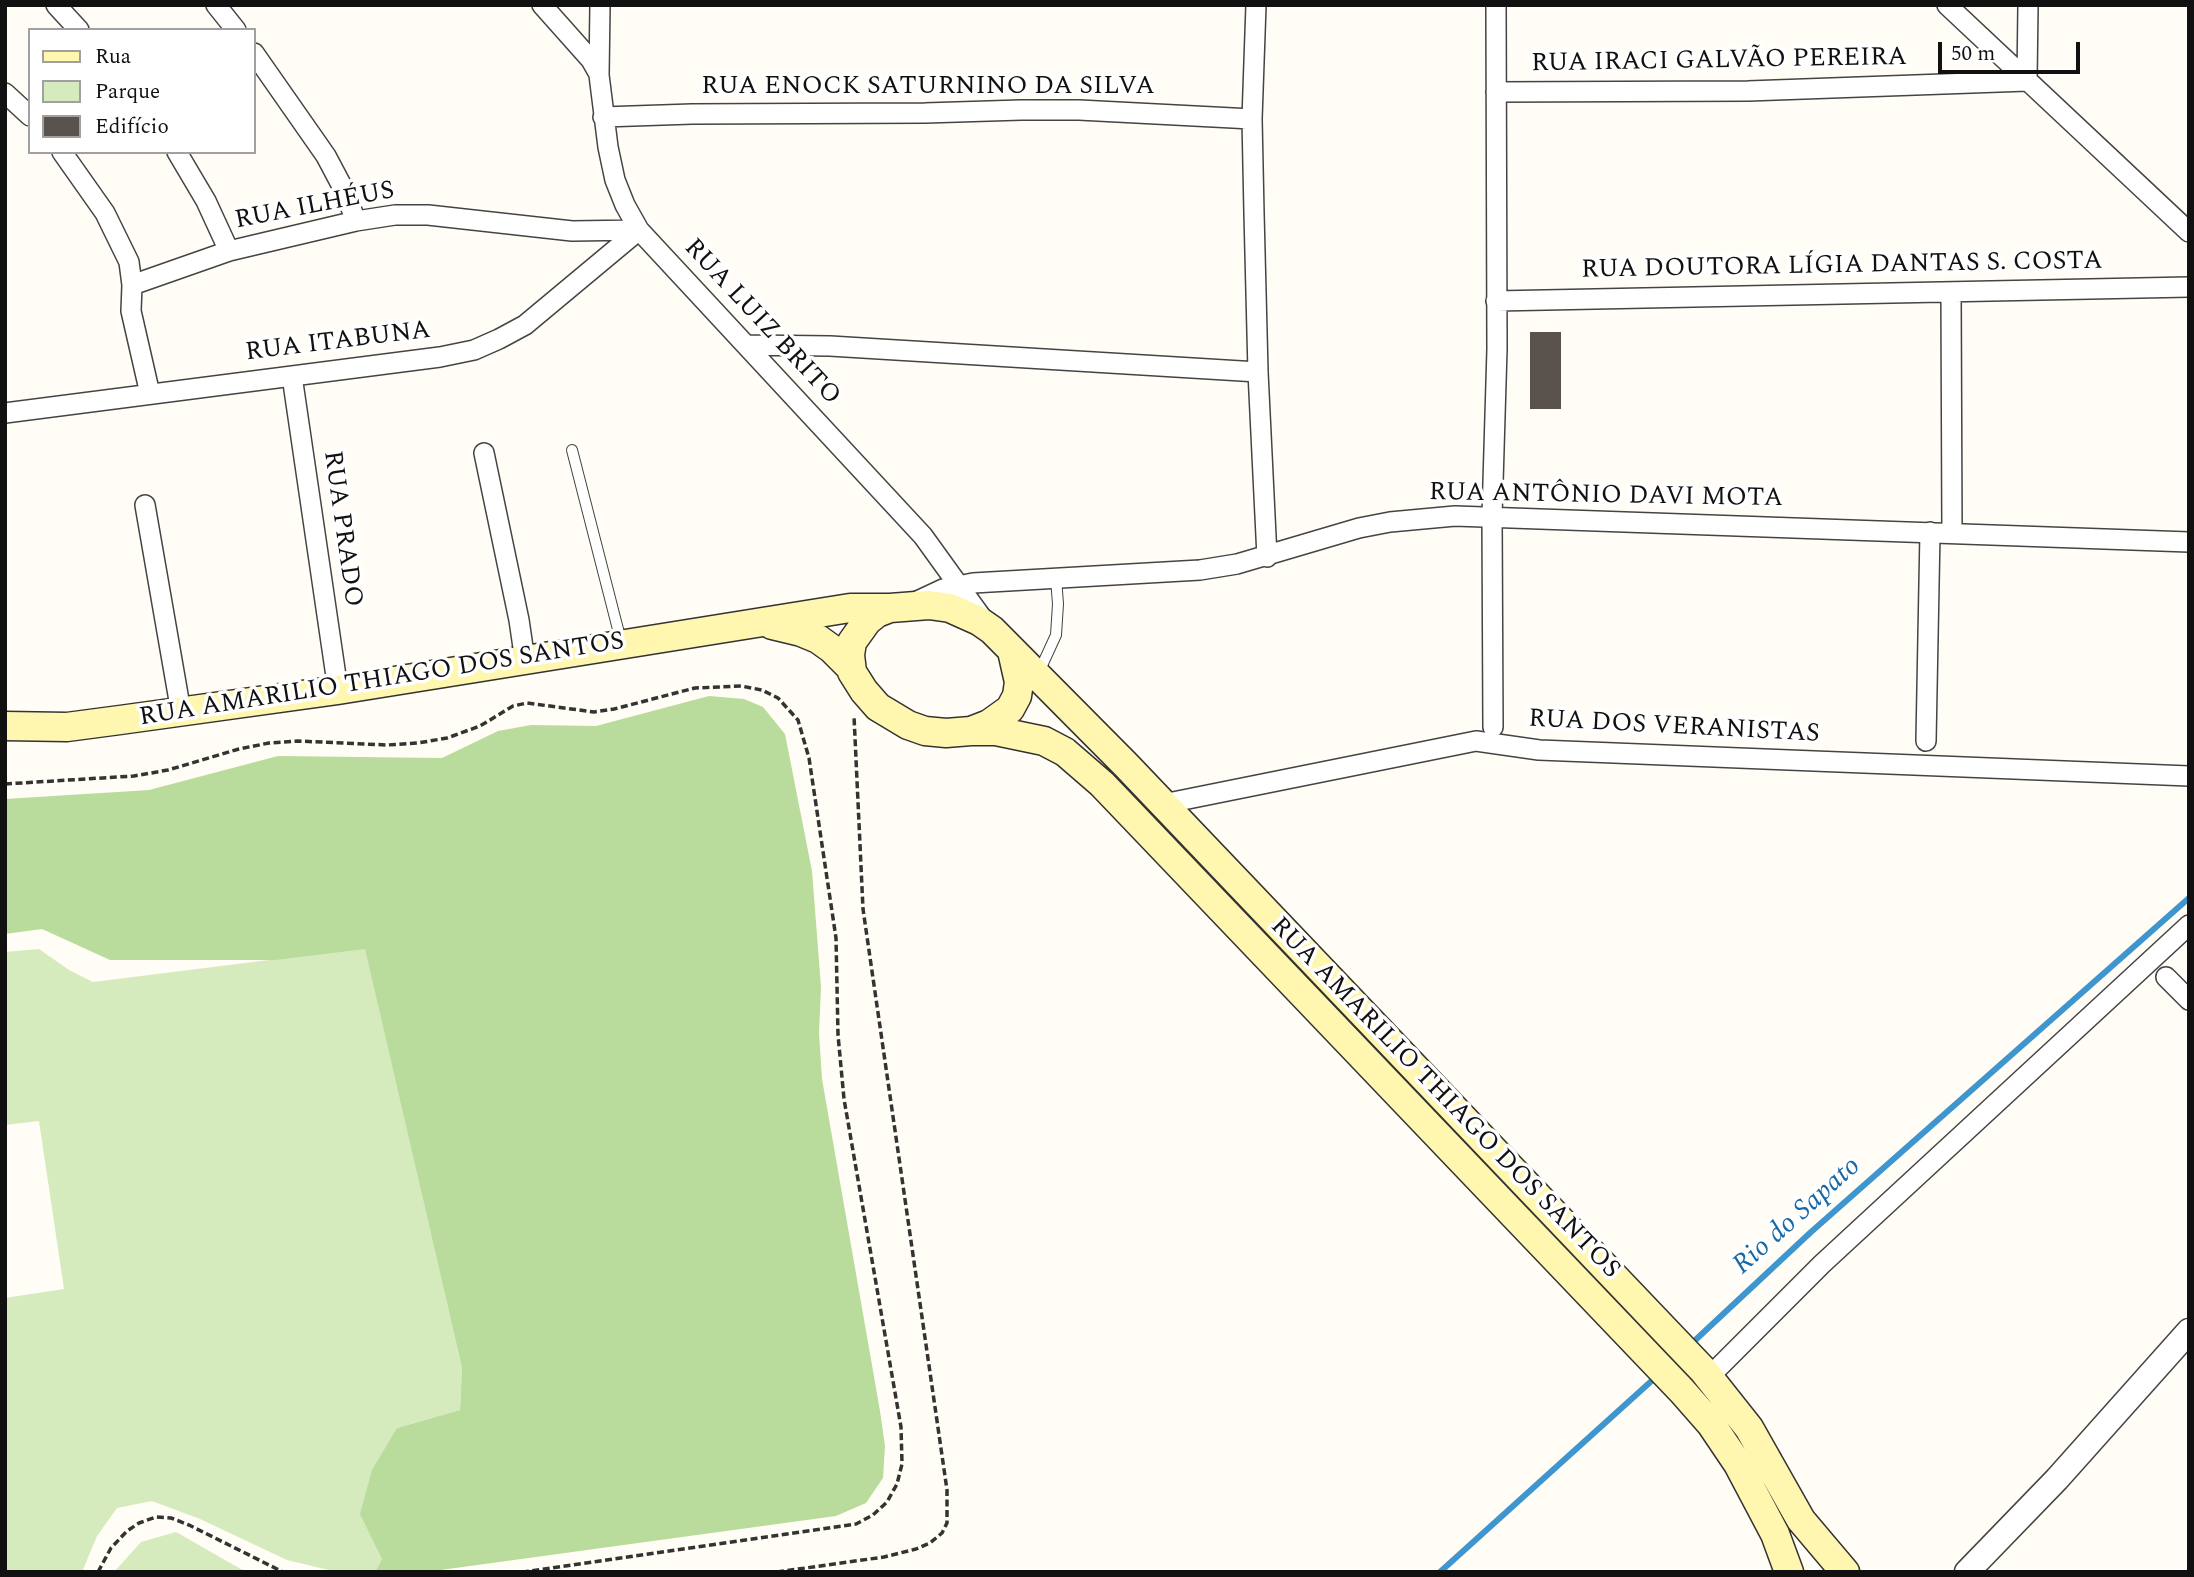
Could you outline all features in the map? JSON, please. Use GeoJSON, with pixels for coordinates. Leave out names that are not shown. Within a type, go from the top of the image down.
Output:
{"type":"FeatureCollection","features":[{"type":"Feature","properties":{"kind":"main road","name":"RUA AMARILIO THIAGO DOS SANTOS"},"geometry":{"type":"LineString","coordinates":[[5,726],[67,727],[181,712],[525,661],[850,608],[899,607]]}},
{"type":"Feature","properties":{"kind":"main road"},"geometry":{"type":"LineString","coordinates":[[899,607],[950,608],[992,630],[1012,651],[1019,682],[1010,709],[1001,717],[971,731],[925,731],[892,718],[864,691],[850,668],[852,642],[859,631],[877,613],[899,607]]}},
{"type":"Feature","properties":{"kind":"main road","name":"RUA AMARILIO THIAGO DOS SANTOS"},"geometry":{"type":"LineString","coordinates":[[759,623],[793,629],[818,639],[850,668]]}},
{"type":"Feature","properties":{"kind":"main road","name":"RUA AMARILIO THIAGO DOS SANTOS"},"geometry":{"type":"LineString","coordinates":[[1012,651],[1163,804],[1706,1374],[1749,1428],[1801,1520],[1845,1572]]}},
{"type":"Feature","properties":{"kind":"main road"},"geometry":{"type":"LineString","coordinates":[[1013,733],[1035,698],[1038,676]]}},
{"type":"Feature","properties":{"kind":"main road","name":"RUA AMARILIO THIAGO DOS SANTOS"},"geometry":{"type":"LineString","coordinates":[[971,731],[1013,733],[1044,741],[1065,752],[1102,784],[1711,1424],[1738,1464],[1775,1534],[1789,1572]]}},
{"type":"Feature","properties":{"kind":"street"},"geometry":{"type":"LineString","coordinates":[[56,5],[77,28]]}},
{"type":"Feature","properties":{"kind":"street"},"geometry":{"type":"LineString","coordinates":[[216,5],[234,28]]}},
{"type":"Feature","properties":{"kind":"street"},"geometry":{"type":"LineString","coordinates":[[542,5],[592,60],[599,75]]}},
{"type":"Feature","properties":{"kind":"street","name":"RUA LUIZ BRITO"},"geometry":{"type":"LineString","coordinates":[[600,5],[599,75],[603,117],[615,180],[639,230],[923,536],[992,630]]}},
{"type":"Feature","properties":{"kind":"street"},"geometry":{"type":"LineString","coordinates":[[1256,5],[1252,119],[1258,372],[1267,557]]}},
{"type":"Feature","properties":{"kind":"street"},"geometry":{"type":"LineString","coordinates":[[1493,727],[1496,5]]}},
{"type":"Feature","properties":{"kind":"street"},"geometry":{"type":"LineString","coordinates":[[1947,5],[2189,232]]}},
{"type":"Feature","properties":{"kind":"street"},"geometry":{"type":"LineString","coordinates":[[2026,81],[2028,5]]}},
{"type":"Feature","properties":{"kind":"street"},"geometry":{"type":"LineString","coordinates":[[256,56],[326,156],[356,221]]}},
{"type":"Feature","properties":{"kind":"street","name":"RUA IRACI GALVÃO PEREIRA"},"geometry":{"type":"LineString","coordinates":[[1496,92],[1748,91],[2026,81]]}},
{"type":"Feature","properties":{"kind":"street"},"geometry":{"type":"LineString","coordinates":[[5,93],[28,114]]}},
{"type":"Feature","properties":{"kind":"street","name":"RUA ENOCK SATURNINO DA SILVA"},"geometry":{"type":"LineString","coordinates":[[603,117],[650,114],[1033,110],[1252,119]]}},
{"type":"Feature","properties":{"kind":"street"},"geometry":{"type":"LineString","coordinates":[[64,154],[80,175],[129,261],[131,311],[150,394]]}},
{"type":"Feature","properties":{"kind":"street"},"geometry":{"type":"LineString","coordinates":[[178,154],[206,201],[229,251]]}},
{"type":"Feature","properties":{"kind":"street","name":"RUA ILHÉUS"},"geometry":{"type":"LineString","coordinates":[[132,285],[229,251],[356,221],[396,215],[428,215],[572,231],[639,230]]}},
{"type":"Feature","properties":{"kind":"street","name":"RUA ITABUNA"},"geometry":{"type":"LineString","coordinates":[[5,413],[440,357],[474,350],[525,325],[639,230]]}},
{"type":"Feature","properties":{"kind":"street","name":"RUA DOUTORA LÍGIA DANTAS S. COSTA"},"geometry":{"type":"LineString","coordinates":[[1496,301],[2189,287]]}},
{"type":"Feature","properties":{"kind":"street"},"geometry":{"type":"LineString","coordinates":[[1951,292],[1952,533]]}},
{"type":"Feature","properties":{"kind":"street"},"geometry":{"type":"LineString","coordinates":[[746,345],[830,346],[1258,372]]}},
{"type":"Feature","properties":{"kind":"street","name":"RUA PRADO"},"geometry":{"type":"LineString","coordinates":[[292,376],[338,690]]}},
{"type":"Feature","properties":{"kind":"street"},"geometry":{"type":"LineString","coordinates":[[484,453],[525,661]]}},
{"type":"Feature","properties":{"kind":"street"},"geometry":{"type":"LineString","coordinates":[[145,505],[181,712]]}},
{"type":"Feature","properties":{"kind":"street","name":"RUA ANTÔNIO DAVI MOTA"},"geometry":{"type":"LineString","coordinates":[[899,607],[943,589],[958,586],[1200,570],[1267,557],[1359,528],[1390,522],[1455,516],[2189,542]]}},
{"type":"Feature","properties":{"kind":"street"},"geometry":{"type":"LineString","coordinates":[[1926,741],[1930,532]]}},
{"type":"Feature","properties":{"kind":"street","name":"RUA DOS VERANISTAS"},"geometry":{"type":"LineString","coordinates":[[1163,804],[1476,741],[1539,750],[2189,776]]}},
{"type":"Feature","properties":{"kind":"street"},"geometry":{"type":"LineString","coordinates":[[1706,1374],[2189,925]]}},
{"type":"Feature","properties":{"kind":"street"},"geometry":{"type":"LineString","coordinates":[[2166,977],[2189,1000]]}},
{"type":"Feature","properties":{"kind":"street"},"geometry":{"type":"LineString","coordinates":[[1967,1572],[2057,1479],[2189,1331]]}},
{"type":"Feature","properties":{"kind":"lane"},"geometry":{"type":"LineString","coordinates":[[572,450],[622,645]]}},
{"type":"Feature","properties":{"kind":"lane"},"geometry":{"type":"LineString","coordinates":[[1038,676],[1056,635],[1056,578]]}},
{"type":"Feature","properties":{"kind":"path"},"geometry":{"type":"LineString","coordinates":[[5,784],[134,776],[168,770],[269,743],[418,743],[447,738],[480,726],[513,706],[527,703],[594,712],[695,688],[741,685],[762,690],[778,698],[798,720],[809,758],[836,939],[839,1057],[844,1099],[901,1427],[902,1464],[897,1484],[887,1502],[873,1515],[856,1524],[523,1572]]}},
{"type":"Feature","properties":{"kind":"path"},"geometry":{"type":"LineString","coordinates":[[776,1572],[884,1557],[916,1549],[930,1543],[942,1533],[947,1523],[947,1490],[863,909],[854,714]]}},
{"type":"Feature","properties":{"kind":"path"},"geometry":{"type":"LineString","coordinates":[[98,1572],[111,1548],[127,1531],[156,1517],[171,1518],[189,1525],[282,1572]]}},
{"type":"Feature","properties":{"kind":"green space"},"geometry":{"type":"Polygon","coordinates":[[[709,696],[744,699],[763,707],[785,734],[812,871],[821,987],[819,1033],[822,1079],[880,1411],[885,1446],[883,1478],[866,1503],[836,1516],[426,1572],[375,1572],[382,1559],[360,1514],[372,1470],[397,1428],[460,1410],[462,1368],[365,949],[275,960],[110,960],[42,929],[5,934],[5,799],[149,790],[278,756],[442,758],[498,731],[531,725],[596,726],[709,696]]]}},
{"type":"Feature","properties":{"kind":"green space"},"geometry":{"type":"Polygon","coordinates":[[[365,948],[462,1368],[460,1410],[397,1428],[361,1514],[382,1559],[375,1572],[337,1572],[287,1560],[200,1519],[152,1501],[117,1508],[97,1536],[82,1572],[5,1572],[5,1298],[64,1289],[39,1121],[5,1125],[5,952],[39,949],[69,970],[93,982],[365,948]]]}},
{"type":"Feature","properties":{"kind":"green space"},"geometry":{"type":"Polygon","coordinates":[[[176,1532],[246,1572],[114,1572],[141,1542],[176,1532]]]}},
{"type":"Feature","properties":{"kind":"building"},"geometry":{"type":"Polygon","coordinates":[[[1530,332],[1561,332],[1561,409],[1530,409],[1530,332]]]}},
{"type":"Feature","properties":{"kind":"waterway","name":"Rio do Sapato"},"geometry":{"type":"LineString","coordinates":[[1690,1345],[1811,1232],[2189,898]]}},
{"type":"Feature","properties":{"kind":"waterway","name":"Rio do Sapato"},"geometry":{"type":"LineString","coordinates":[[1440,1572],[1657,1376]]}}]}
